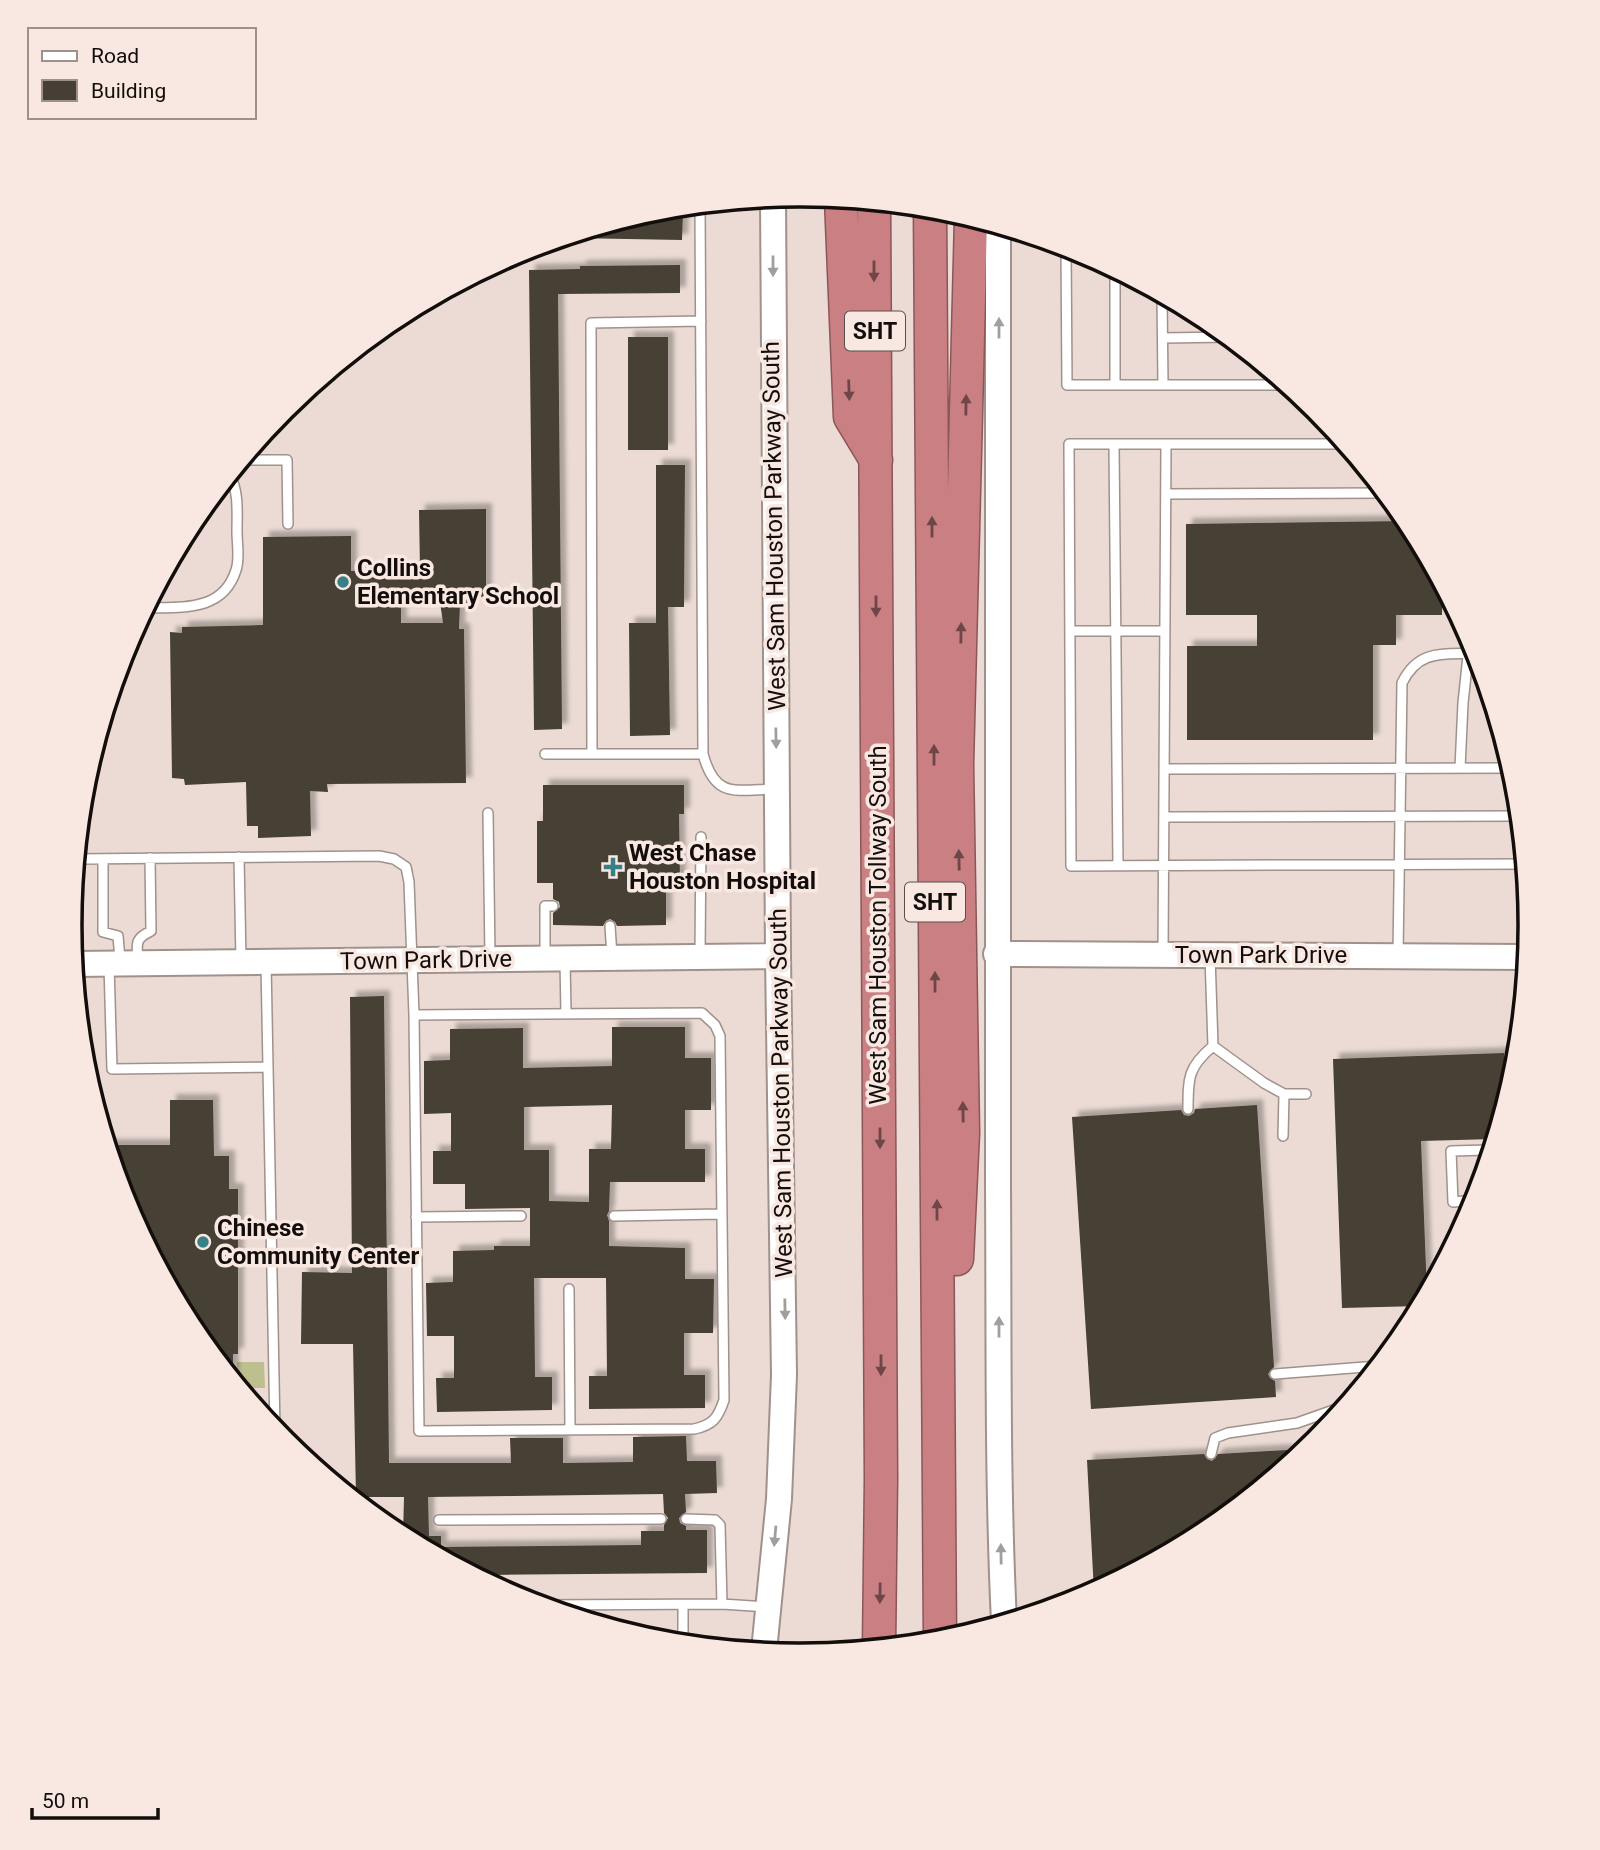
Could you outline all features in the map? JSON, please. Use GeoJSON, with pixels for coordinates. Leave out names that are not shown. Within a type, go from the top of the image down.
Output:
{"type":"FeatureCollection","features":[{"type":"Feature","properties":{"kind":"highway"},"geometry":{"type":"LineString","coordinates":[[841,209],[850,417],[876,460]]}},
{"type":"Feature","properties":{"kind":"highway","name":"West Sam Houston Tollway South"},"geometry":{"type":"LineString","coordinates":[[874,211],[880,1638]]}},
{"type":"Feature","properties":{"kind":"highway","name":"SHT"},"geometry":{"type":"LineString","coordinates":[[930,219],[940,1629]]}},
{"type":"Feature","properties":{"kind":"highway"},"geometry":{"type":"LineString","coordinates":[[939,1596],[963,1133],[957,764],[971,228]]}},
{"type":"Feature","properties":{"kind":"main road","name":"West Sam Houston Parkway South"},"geometry":{"type":"LineString","coordinates":[[765,1642],[779,1499],[785,1375],[778,956],[773,208]]}},
{"type":"Feature","properties":{"kind":"main road"},"geometry":{"type":"LineString","coordinates":[[998,235],[996,954],[999,1388],[1004,1613]]}},
{"type":"Feature","properties":{"kind":"main road","name":"Town Park Drive"},"geometry":{"type":"LineString","coordinates":[[996,954],[1517,957]]}},
{"type":"Feature","properties":{"kind":"main road","name":"Town Park Drive"},"geometry":{"type":"LineString","coordinates":[[84,964],[778,956]]}},
{"type":"Feature","properties":{"kind":"lane"},"geometry":{"type":"LineString","coordinates":[[700,214],[703,754],[707,771],[715,783],[723,788],[777,789]]}},
{"type":"Feature","properties":{"kind":"lane"},"geometry":{"type":"LineString","coordinates":[[1066,259],[1067,385],[1273,385]]}},
{"type":"Feature","properties":{"kind":"lane"},"geometry":{"type":"LineString","coordinates":[[1115,280],[1115,385]]}},
{"type":"Feature","properties":{"kind":"lane"},"geometry":{"type":"LineString","coordinates":[[1163,306],[1163,385]]}},
{"type":"Feature","properties":{"kind":"lane"},"geometry":{"type":"LineString","coordinates":[[592,754],[591,323],[701,321]]}},
{"type":"Feature","properties":{"kind":"lane"},"geometry":{"type":"LineString","coordinates":[[1163,338],[1212,337]]}},
{"type":"Feature","properties":{"kind":"lane"},"geometry":{"type":"LineString","coordinates":[[1333,444],[1069,444],[1071,866],[1515,864]]}},
{"type":"Feature","properties":{"kind":"lane"},"geometry":{"type":"LineString","coordinates":[[1114,444],[1118,866]]}},
{"type":"Feature","properties":{"kind":"lane"},"geometry":{"type":"LineString","coordinates":[[1163,954],[1166,444]]}},
{"type":"Feature","properties":{"kind":"lane"},"geometry":{"type":"LineString","coordinates":[[254,460],[287,460],[288,524]]}},
{"type":"Feature","properties":{"kind":"lane"},"geometry":{"type":"LineString","coordinates":[[156,607],[196,605],[216,600],[228,587],[237,568],[237,492],[234,484]]}},
{"type":"Feature","properties":{"kind":"lane"},"geometry":{"type":"LineString","coordinates":[[1166,494],[1373,493]]}},
{"type":"Feature","properties":{"kind":"lane"},"geometry":{"type":"LineString","coordinates":[[1070,631],[1165,631]]}},
{"type":"Feature","properties":{"kind":"lane"},"geometry":{"type":"LineString","coordinates":[[1398,956],[1402,683],[1408,671],[1427,656],[1464,654]]}},
{"type":"Feature","properties":{"kind":"lane"},"geometry":{"type":"LineString","coordinates":[[1460,768],[1470,669]]}},
{"type":"Feature","properties":{"kind":"lane"},"geometry":{"type":"LineString","coordinates":[[545,754],[703,754]]}},
{"type":"Feature","properties":{"kind":"lane"},"geometry":{"type":"LineString","coordinates":[[1165,769],[1500,768]]}},
{"type":"Feature","properties":{"kind":"lane"},"geometry":{"type":"LineString","coordinates":[[488,813],[490,959]]}},
{"type":"Feature","properties":{"kind":"lane"},"geometry":{"type":"LineString","coordinates":[[1165,817],[1509,816]]}},
{"type":"Feature","properties":{"kind":"lane"},"geometry":{"type":"LineString","coordinates":[[699,957],[701,836]]}},
{"type":"Feature","properties":{"kind":"lane"},"geometry":{"type":"LineString","coordinates":[[86,859],[379,856],[394,859],[406,867],[409,882],[410,939],[414,960],[414,1015],[416,1217],[419,1431],[694,1429],[715,1421],[724,1400],[720,1036],[715,1025],[702,1013],[414,1015]]}},
{"type":"Feature","properties":{"kind":"lane"},"geometry":{"type":"LineString","coordinates":[[239,857],[241,962]]}},
{"type":"Feature","properties":{"kind":"lane"},"geometry":{"type":"LineString","coordinates":[[122,964],[140,936],[151,931],[150,858]]}},
{"type":"Feature","properties":{"kind":"lane"},"geometry":{"type":"LineString","coordinates":[[103,859],[103,932],[118,936],[122,964],[112,1069],[268,1067]]}},
{"type":"Feature","properties":{"kind":"lane"},"geometry":{"type":"LineString","coordinates":[[553,906],[545,906],[566,1014]]}},
{"type":"Feature","properties":{"kind":"lane"},"geometry":{"type":"LineString","coordinates":[[610,926],[612,958]]}},
{"type":"Feature","properties":{"kind":"lane"},"geometry":{"type":"LineString","coordinates":[[1210,955],[1213,1046]]}},
{"type":"Feature","properties":{"kind":"lane"},"geometry":{"type":"LineString","coordinates":[[266,962],[275,1414]]}},
{"type":"Feature","properties":{"kind":"lane"},"geometry":{"type":"LineString","coordinates":[[1213,1046],[1284,1094],[1306,1094]]}},
{"type":"Feature","properties":{"kind":"lane"},"geometry":{"type":"LineString","coordinates":[[1188,1109],[1188,1078],[1197,1060],[1213,1046]]}},
{"type":"Feature","properties":{"kind":"lane"},"geometry":{"type":"LineString","coordinates":[[1283,1136],[1284,1094]]}},
{"type":"Feature","properties":{"kind":"lane"},"geometry":{"type":"LineString","coordinates":[[1462,1201],[1452,1202],[1451,1151],[1482,1150]]}},
{"type":"Feature","properties":{"kind":"lane"},"geometry":{"type":"LineString","coordinates":[[614,1216],[721,1214]]}},
{"type":"Feature","properties":{"kind":"lane"},"geometry":{"type":"LineString","coordinates":[[416,1217],[521,1216]]}},
{"type":"Feature","properties":{"kind":"lane"},"geometry":{"type":"LineString","coordinates":[[569,1289],[570,1430]]}},
{"type":"Feature","properties":{"kind":"lane"},"geometry":{"type":"LineString","coordinates":[[1275,1374],[1365,1367]]}},
{"type":"Feature","properties":{"kind":"lane"},"geometry":{"type":"LineString","coordinates":[[1211,1454],[1215,1438],[1228,1433],[1297,1423],[1327,1412]]}},
{"type":"Feature","properties":{"kind":"lane"},"geometry":{"type":"LineString","coordinates":[[439,1520],[661,1519]]}},
{"type":"Feature","properties":{"kind":"lane"},"geometry":{"type":"LineString","coordinates":[[686,1519],[715,1520],[720,1525],[722,1604]]}},
{"type":"Feature","properties":{"kind":"lane"},"geometry":{"type":"LineString","coordinates":[[569,1605],[722,1604],[768,1607]]}},
{"type":"Feature","properties":{"kind":"lane"},"geometry":{"type":"LineString","coordinates":[[683,1605],[683,1633]]}},
{"type":"Feature","properties":{"kind":"green space"},"geometry":{"type":"Polygon","coordinates":[[[237,1362],[264,1362],[265,1388],[252,1388],[237,1370],[237,1362]]]}},
{"type":"Feature","properties":{"kind":"building"},"geometry":{"type":"Polygon","coordinates":[[[683,217],[682,240],[592,238],[683,217]]]}},
{"type":"Feature","properties":{"kind":"building"},"geometry":{"type":"Polygon","coordinates":[[[680,265],[680,293],[558,294],[562,729],[534,730],[529,270],[580,269],[580,266],[680,265]]]}},
{"type":"Feature","properties":{"kind":"building"},"geometry":{"type":"Polygon","coordinates":[[[628,337],[668,337],[668,450],[628,450],[628,337]]]}},
{"type":"Feature","properties":{"kind":"building"},"geometry":{"type":"Polygon","coordinates":[[[656,465],[685,465],[684,607],[668,607],[670,735],[630,736],[629,623],[656,623],[656,465]]]}},
{"type":"Feature","properties":{"kind":"building"},"geometry":{"type":"Polygon","coordinates":[[[486,509],[486,597],[467,596],[468,603],[460,603],[459,629],[464,629],[466,783],[327,784],[328,792],[310,791],[311,836],[258,838],[258,826],[247,826],[246,782],[185,785],[184,779],[172,778],[170,632],[182,633],[182,627],[263,625],[263,537],[351,536],[351,571],[420,570],[419,510],[486,509]],[[439,595],[401,596],[401,623],[443,623],[439,595]]]}},
{"type":"Feature","properties":{"kind":"building"},"geometry":{"type":"Polygon","coordinates":[[[1393,521],[1442,604],[1442,615],[1396,615],[1396,645],[1373,645],[1373,740],[1187,740],[1187,646],[1257,646],[1257,615],[1186,615],[1186,524],[1393,521]]]}},
{"type":"Feature","properties":{"kind":"building"},"geometry":{"type":"Polygon","coordinates":[[[543,785],[684,785],[684,814],[679,814],[680,882],[666,882],[666,925],[617,926],[610,919],[603,926],[553,925],[553,913],[560,907],[559,902],[553,899],[553,883],[537,883],[537,821],[543,821],[543,785]]]}},
{"type":"Feature","properties":{"kind":"building"},"geometry":{"type":"Polygon","coordinates":[[[384,996],[389,1463],[511,1463],[510,1438],[563,1438],[563,1463],[633,1462],[633,1437],[686,1436],[687,1461],[716,1461],[717,1493],[685,1494],[686,1512],[679,1518],[686,1530],[707,1530],[707,1573],[496,1575],[441,1547],[403,1523],[404,1497],[367,1497],[356,1488],[353,1344],[301,1344],[302,1272],[352,1273],[350,997],[384,996]],[[663,1494],[428,1497],[429,1536],[441,1536],[441,1547],[641,1545],[641,1531],[664,1531],[668,1518],[664,1513],[663,1494]]]}},
{"type":"Feature","properties":{"kind":"building"},"geometry":{"type":"Polygon","coordinates":[[[612,1027],[685,1027],[685,1058],[711,1058],[711,1110],[685,1110],[685,1149],[705,1149],[705,1182],[610,1182],[607,1215],[609,1246],[685,1248],[685,1279],[714,1279],[713,1333],[684,1333],[684,1375],[705,1375],[705,1408],[589,1409],[589,1376],[607,1376],[606,1278],[534,1278],[535,1377],[552,1377],[552,1410],[437,1412],[436,1378],[454,1378],[454,1336],[427,1336],[426,1283],[453,1282],[453,1251],[494,1250],[494,1246],[530,1246],[530,1208],[465,1209],[465,1184],[433,1184],[433,1151],[451,1151],[451,1113],[424,1114],[424,1061],[450,1060],[450,1029],[523,1028],[523,1068],[612,1066],[612,1027]],[[612,1105],[524,1107],[524,1150],[549,1150],[549,1201],[589,1202],[589,1149],[611,1149],[612,1105]]]}},
{"type":"Feature","properties":{"kind":"building"},"geometry":{"type":"Polygon","coordinates":[[[1504,1053],[1504,1065],[1485,1139],[1421,1141],[1426,1276],[1408,1306],[1342,1308],[1333,1059],[1504,1053]]]}},
{"type":"Feature","properties":{"kind":"building"},"geometry":{"type":"Polygon","coordinates":[[[170,1100],[213,1100],[214,1156],[229,1156],[229,1189],[238,1189],[238,1354],[233,1354],[233,1364],[178,1284],[137,1200],[117,1145],[170,1145],[170,1100]]]}},
{"type":"Feature","properties":{"kind":"building"},"geometry":{"type":"Polygon","coordinates":[[[1257,1105],[1274,1367],[1268,1374],[1275,1381],[1276,1397],[1091,1409],[1072,1117],[1181,1110],[1184,1115],[1189,1116],[1195,1109],[1257,1105]]]}},
{"type":"Feature","properties":{"kind":"building"},"geometry":{"type":"Polygon","coordinates":[[[1287,1452],[1199,1522],[1159,1547],[1093,1580],[1087,1460],[1204,1454],[1212,1461],[1218,1454],[1287,1452]]]}},
{"type":"Feature","properties":{"kind":"place","name":"Collins Elementary School"},"geometry":{"type":"Point","coordinates":[343,582]}},
{"type":"Feature","properties":{"kind":"place","name":"West Chase Houston Hospital"},"geometry":{"type":"Point","coordinates":[613,867]}},
{"type":"Feature","properties":{"kind":"place","name":"Chinese Community Center"},"geometry":{"type":"Point","coordinates":[203,1242]}}]}
